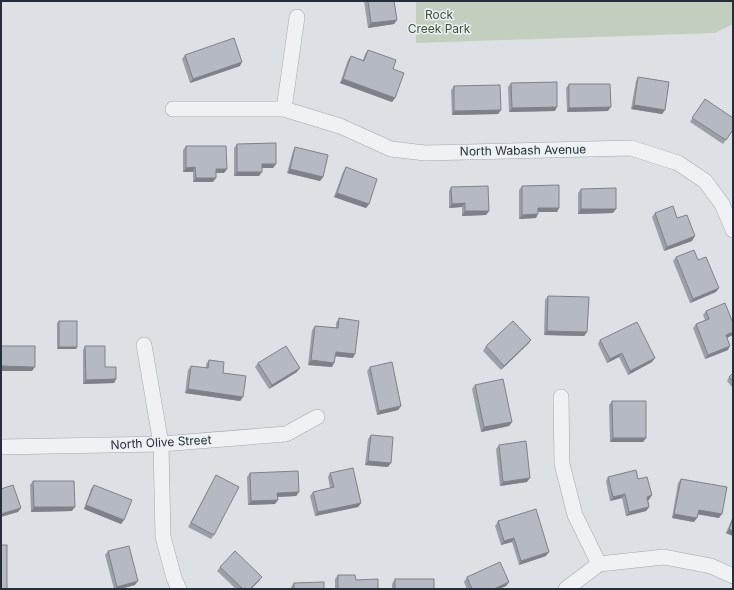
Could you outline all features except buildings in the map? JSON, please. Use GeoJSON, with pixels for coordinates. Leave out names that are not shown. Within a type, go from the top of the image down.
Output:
{"type":"FeatureCollection","features":[{"type":"Feature","properties":{"kind":"street"},"geometry":{"type":"LineString","coordinates":[[284,109],[297,17]]}},
{"type":"Feature","properties":{"kind":"street","name":"North Wabash Avenue"},"geometry":{"type":"LineString","coordinates":[[173,109],[284,109],[340,126],[391,149],[425,153],[631,148],[678,164],[705,180],[722,204],[733,230]]}},
{"type":"Feature","properties":{"kind":"street"},"geometry":{"type":"LineString","coordinates":[[144,345],[161,444],[163,538],[174,578],[180,589]]}},
{"type":"Feature","properties":{"kind":"street"},"geometry":{"type":"LineString","coordinates":[[561,397],[562,464],[575,515],[599,564]]}},
{"type":"Feature","properties":{"kind":"street","name":"North Olive Street"},"geometry":{"type":"LineString","coordinates":[[1,447],[161,444],[286,434],[317,417]]}},
{"type":"Feature","properties":{"kind":"street"},"geometry":{"type":"LineString","coordinates":[[566,589],[599,564],[664,556],[711,566],[733,576]]}},
{"type":"Feature","properties":{"kind":"green space","name":"Rock Creek Park"},"geometry":{"type":"Polygon","coordinates":[[[416,1],[733,1],[733,24],[715,33],[416,43],[416,1]]]}}]}
